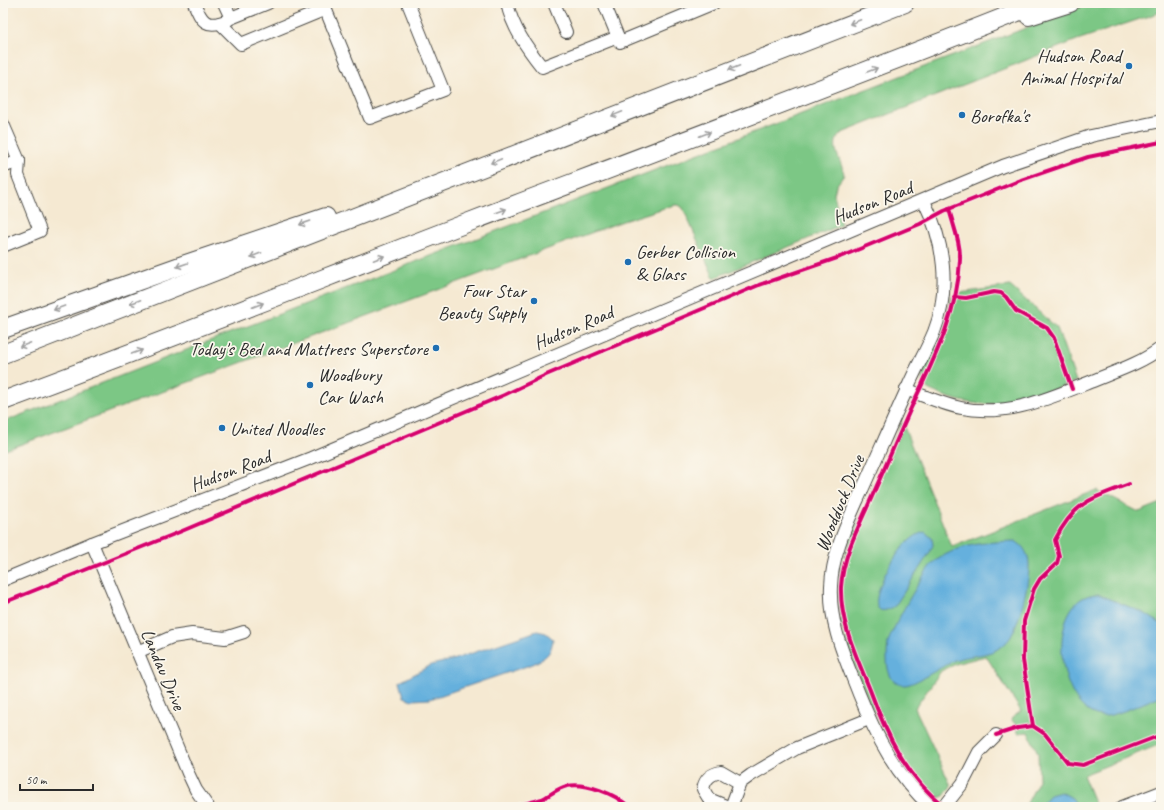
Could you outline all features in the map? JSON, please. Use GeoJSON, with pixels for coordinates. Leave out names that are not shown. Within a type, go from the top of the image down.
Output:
{"type":"FeatureCollection","features":[{"type":"Feature","properties":{"kind":"highway"},"geometry":{"type":"LineString","coordinates":[[3,354],[905,3]]}},
{"type":"Feature","properties":{"kind":"highway"},"geometry":{"type":"LineString","coordinates":[[3,401],[903,58],[1040,3]]}},
{"type":"Feature","properties":{"kind":"highway"},"geometry":{"type":"LineString","coordinates":[[903,58],[1070,3]]}},
{"type":"Feature","properties":{"kind":"highway"},"geometry":{"type":"LineString","coordinates":[[3,329],[312,220],[397,200]]}},
{"type":"Feature","properties":{"kind":"highway"},"geometry":{"type":"LineString","coordinates":[[3,408],[100,365]]}},
{"type":"Feature","properties":{"kind":"street"},"geometry":{"type":"LineString","coordinates":[[194,3],[200,18],[204,22],[211,24],[226,21],[268,3]]}},
{"type":"Feature","properties":{"kind":"street"},"geometry":{"type":"LineString","coordinates":[[224,3],[226,21],[241,44],[325,6],[370,118],[443,90],[408,3]]}},
{"type":"Feature","properties":{"kind":"street"},"geometry":{"type":"LineString","coordinates":[[507,3],[509,12],[526,47],[542,67],[714,3]]}},
{"type":"Feature","properties":{"kind":"street"},"geometry":{"type":"LineString","coordinates":[[554,3],[566,32]]}},
{"type":"Feature","properties":{"kind":"street"},"geometry":{"type":"LineString","coordinates":[[604,3],[619,39]]}},
{"type":"Feature","properties":{"kind":"street","name":"Hudson Road"},"geometry":{"type":"LineString","coordinates":[[3,580],[92,543],[311,458],[1036,154],[1091,136],[1161,121]]}},
{"type":"Feature","properties":{"kind":"street"},"geometry":{"type":"LineString","coordinates":[[3,124],[19,161],[18,175],[40,231],[3,246]]}},
{"type":"Feature","properties":{"kind":"street"},"geometry":{"type":"LineString","coordinates":[[3,167],[19,161]]}},
{"type":"Feature","properties":{"kind":"street","name":"Woodduck Drive"},"geometry":{"type":"LineString","coordinates":[[924,201],[932,217],[943,259],[944,284],[941,308],[934,332],[906,389],[840,542],[831,585],[831,607],[838,641],[869,719],[880,742],[898,772],[931,807]]}},
{"type":"Feature","properties":{"kind":"street"},"geometry":{"type":"LineString","coordinates":[[906,389],[960,408],[977,410],[1012,409],[1041,401],[1124,368],[1153,354],[1161,348]]}},
{"type":"Feature","properties":{"kind":"street","name":"Landau Drive"},"geometry":{"type":"LineString","coordinates":[[92,543],[188,773],[196,790],[208,807]]}},
{"type":"Feature","properties":{"kind":"street"},"geometry":{"type":"LineString","coordinates":[[137,652],[172,637],[192,634],[225,638],[244,632]]}},
{"type":"Feature","properties":{"kind":"street"},"geometry":{"type":"LineString","coordinates":[[740,784],[721,772],[708,777],[704,783],[703,789],[709,799],[729,807],[740,784],[751,775],[797,748],[869,719]]}},
{"type":"Feature","properties":{"kind":"street"},"geometry":{"type":"LineString","coordinates":[[944,807],[962,783],[979,752],[996,735]]}},
{"type":"Feature","properties":{"kind":"street"},"geometry":{"type":"LineString","coordinates":[[1122,807],[1161,792]]}},
{"type":"Feature","properties":{"kind":"green space"},"geometry":{"type":"Polygon","coordinates":[[[1091,3],[1161,3],[1161,12],[1077,40],[842,133],[836,142],[836,148],[844,175],[836,186],[834,194],[841,225],[714,278],[683,208],[679,205],[674,205],[623,221],[3,451],[3,422],[214,339],[1091,3]]]}},
{"type":"Feature","properties":{"kind":"green space"},"geometry":{"type":"Polygon","coordinates":[[[1010,286],[1057,328],[1076,381],[1026,399],[992,404],[957,400],[927,388],[923,383],[922,376],[943,327],[952,297],[959,293],[1010,286]]]}},
{"type":"Feature","properties":{"kind":"green space"},"geometry":{"type":"Polygon","coordinates":[[[902,422],[952,547],[1096,490],[1139,512],[1161,503],[1161,744],[1083,775],[1096,807],[1025,807],[1039,780],[1038,753],[1028,732],[1018,733],[1017,726],[1011,719],[1021,711],[986,656],[958,663],[941,671],[915,708],[951,786],[944,796],[935,799],[920,787],[896,755],[884,733],[853,662],[842,627],[838,596],[843,559],[847,548],[902,422]]]}},
{"type":"Feature","properties":{"kind":"water"},"geometry":{"type":"Polygon","coordinates":[[[925,532],[932,538],[933,545],[930,552],[895,606],[883,610],[877,606],[877,595],[882,581],[891,564],[901,549],[913,538],[925,532]]]}},
{"type":"Feature","properties":{"kind":"water"},"geometry":{"type":"Polygon","coordinates":[[[1015,541],[1027,554],[1029,574],[1021,611],[1010,638],[996,650],[985,654],[955,660],[914,682],[904,685],[898,684],[893,680],[887,663],[888,643],[890,637],[908,602],[932,564],[951,552],[971,545],[1015,541]]]}},
{"type":"Feature","properties":{"kind":"water"},"geometry":{"type":"Polygon","coordinates":[[[1098,594],[1144,613],[1161,624],[1161,696],[1122,712],[1106,716],[1101,716],[1085,709],[1074,695],[1066,675],[1062,653],[1063,631],[1069,613],[1081,599],[1098,594]]]}},
{"type":"Feature","properties":{"kind":"water"},"geometry":{"type":"Polygon","coordinates":[[[537,631],[546,633],[553,639],[551,649],[547,655],[533,664],[430,699],[412,700],[404,697],[400,682],[431,665],[452,660],[537,631]]]}},
{"type":"Feature","properties":{"kind":"water"},"geometry":{"type":"Polygon","coordinates":[[[1061,792],[1072,798],[1078,807],[1039,807],[1050,795],[1061,792]]]}},
{"type":"Feature","properties":{"kind":"cycle path"},"geometry":{"type":"LineString","coordinates":[[3,603],[182,531],[759,285],[840,257],[920,224],[944,211],[1021,180],[1088,157],[1161,142]]}},
{"type":"Feature","properties":{"kind":"cycle path"},"geometry":{"type":"LineString","coordinates":[[945,807],[920,783],[909,769],[899,754],[883,723],[850,640],[843,614],[841,587],[842,576],[852,542],[936,354],[955,299],[960,254],[949,209]]}},
{"type":"Feature","properties":{"kind":"cycle path"},"geometry":{"type":"LineString","coordinates":[[954,297],[966,298],[994,292],[1001,293],[1006,297],[1016,311],[1047,328],[1054,338],[1072,389]]}},
{"type":"Feature","properties":{"kind":"cycle path"},"geometry":{"type":"LineString","coordinates":[[1033,726],[1023,660],[1024,621],[1034,589],[1040,579],[1057,563],[1059,556],[1055,540],[1062,527],[1077,509],[1094,498],[1129,484]]}},
{"type":"Feature","properties":{"kind":"cycle path"},"geometry":{"type":"LineString","coordinates":[[996,735],[1018,728],[1033,726],[1045,734],[1068,763],[1083,765],[1161,735]]}},
{"type":"Feature","properties":{"kind":"cycle path"},"geometry":{"type":"LineString","coordinates":[[512,807],[542,799],[560,788],[574,785],[591,787],[600,790],[623,802],[629,807]]}},
{"type":"Feature","properties":{"kind":"place","name":"Hudson Road Animal Hospital"},"geometry":{"type":"Point","coordinates":[1129,66]}},
{"type":"Feature","properties":{"kind":"place","name":"Borofka's"},"geometry":{"type":"Point","coordinates":[962,115]}},
{"type":"Feature","properties":{"kind":"place","name":"Gerber Collision & Glass"},"geometry":{"type":"Point","coordinates":[628,262]}},
{"type":"Feature","properties":{"kind":"place","name":"Four Star Beauty Supply"},"geometry":{"type":"Point","coordinates":[534,301]}},
{"type":"Feature","properties":{"kind":"place","name":"Today's Bed and Mattress Superstore"},"geometry":{"type":"Point","coordinates":[436,348]}},
{"type":"Feature","properties":{"kind":"place","name":"Woodbury Car Wash"},"geometry":{"type":"Point","coordinates":[310,385]}},
{"type":"Feature","properties":{"kind":"place","name":"United Noodles"},"geometry":{"type":"Point","coordinates":[222,428]}}]}
